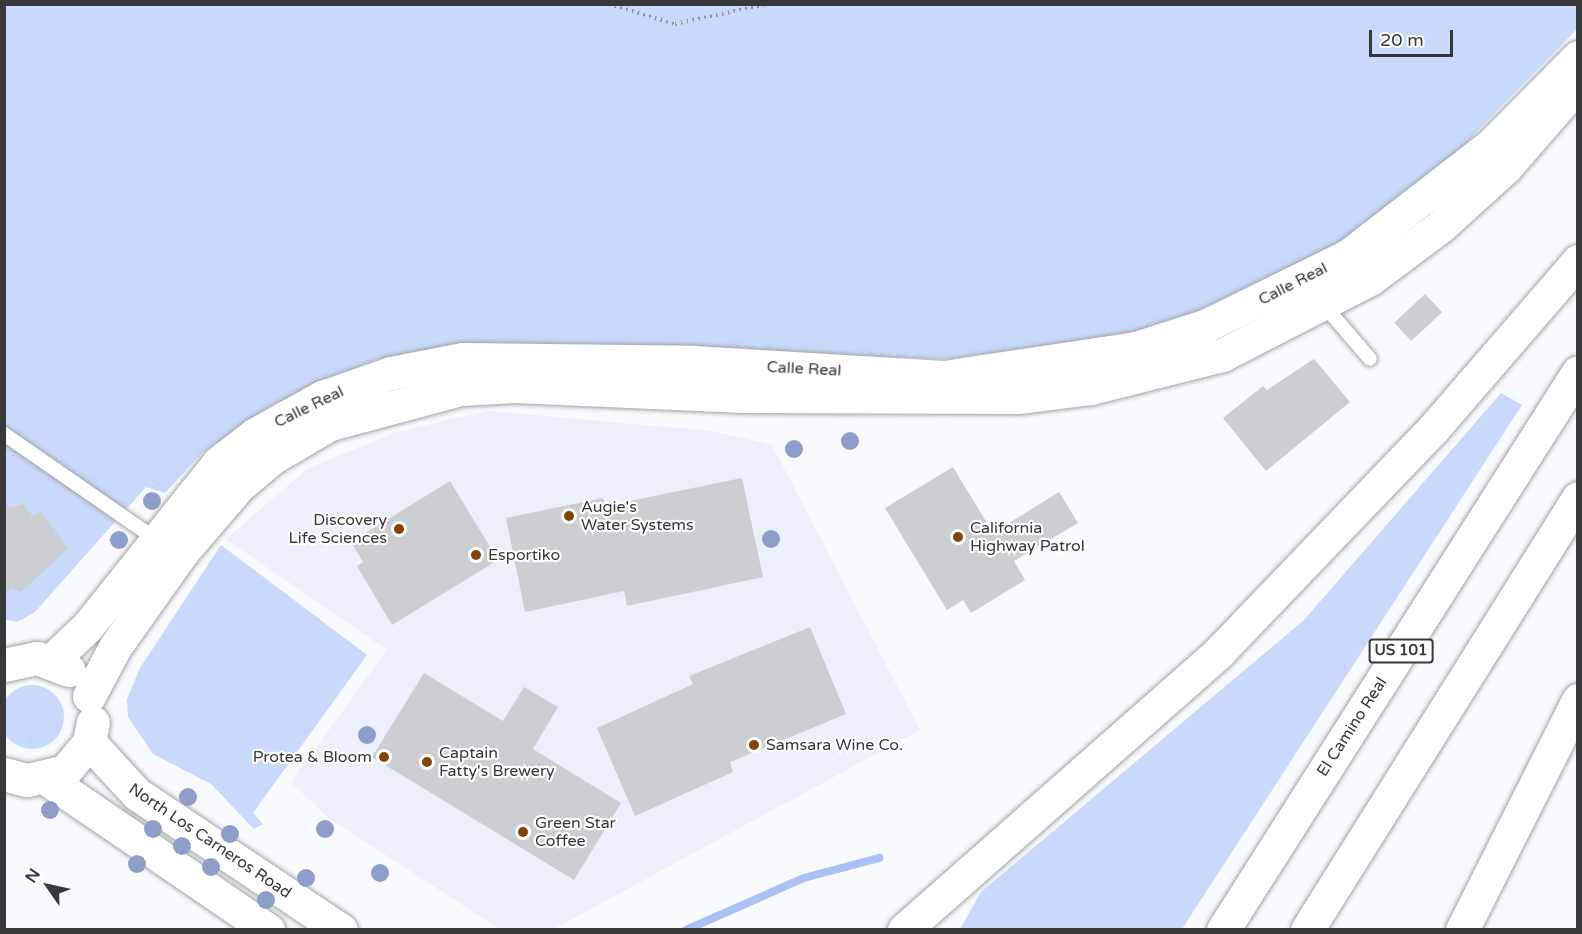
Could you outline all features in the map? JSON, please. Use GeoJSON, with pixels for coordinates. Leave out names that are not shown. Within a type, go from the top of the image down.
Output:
{"type":"FeatureCollection","features":[{"type":"Feature","properties":{"kind":"main road","name":"Calle Real"},"geometry":{"type":"LineString","coordinates":[[51,661],[88,626],[154,537],[198,484],[254,435],[322,397],[391,373],[463,359],[520,358],[944,377],[1126,350],[1208,325],[1349,255],[1422,203],[1492,144],[1578,57]]}},
{"type":"Feature","properties":{"kind":"main road","name":"Calle Real"},"geometry":{"type":"LineString","coordinates":[[89,696],[115,647],[183,551],[238,486],[272,458],[330,424],[461,389],[514,386],[809,398],[1018,397],[1091,388],[1222,355],[1370,279],[1441,226],[1506,167],[1578,84]]}},
{"type":"Feature","properties":{"kind":"main road"},"geometry":{"type":"LineString","coordinates":[[904,930],[1219,652],[1433,429],[1578,261]]}},
{"type":"Feature","properties":{"kind":"main road","name":"El Camino Real"},"geometry":{"type":"LineString","coordinates":[[1222,930],[1578,372]]}},
{"type":"Feature","properties":{"kind":"main road"},"geometry":{"type":"LineString","coordinates":[[1307,930],[1578,498]]}},
{"type":"Feature","properties":{"kind":"main road"},"geometry":{"type":"LineString","coordinates":[[8,660],[51,661],[77,677],[89,696],[94,719],[89,742],[79,758],[48,778]]}},
{"type":"Feature","properties":{"kind":"main road"},"geometry":{"type":"LineString","coordinates":[[1462,930],[1578,700]]}},
{"type":"Feature","properties":{"kind":"main road","name":"North Los Carneros Road"},"geometry":{"type":"LineString","coordinates":[[89,742],[137,794],[341,930]]}},
{"type":"Feature","properties":{"kind":"main road"},"geometry":{"type":"LineString","coordinates":[[4,774],[48,778],[268,930]]}},
{"type":"Feature","properties":{"kind":"lane"},"geometry":{"type":"LineString","coordinates":[[1323,304],[1371,359]]}},
{"type":"Feature","properties":{"kind":"lane"},"geometry":{"type":"LineString","coordinates":[[4,434],[154,537]]}},
{"type":"Feature","properties":{"kind":"path"},"geometry":{"type":"LineString","coordinates":[[609,4],[675,24],[766,4]]}},
{"type":"Feature","properties":{"kind":"shaded area"},"geometry":{"type":"Polygon","coordinates":[[[1577,4],[1578,28],[1455,154],[1346,240],[1187,316],[1139,332],[949,359],[491,343],[377,359],[272,405],[203,452],[165,493],[146,487],[35,612],[17,622],[4,619],[4,5],[1577,4]]]}},
{"type":"Feature","properties":{"kind":"shaded area"},"geometry":{"type":"Polygon","coordinates":[[[1501,393],[1522,405],[1182,929],[960,929],[981,892],[1304,620],[1501,393]]]}},
{"type":"Feature","properties":{"kind":"shaded area"},"geometry":{"type":"Polygon","coordinates":[[[487,411],[713,431],[772,445],[920,730],[554,929],[499,929],[326,816],[291,782],[387,650],[226,539],[307,469],[396,432],[487,411]]]}},
{"type":"Feature","properties":{"kind":"shaded area"},"geometry":{"type":"Polygon","coordinates":[[[221,545],[367,655],[253,813],[263,824],[254,829],[211,784],[153,754],[128,717],[127,699],[140,668],[221,545]]]}},
{"type":"Feature","properties":{"kind":"shaded area"},"geometry":{"type":"Polygon","coordinates":[[[32,685],[44,687],[55,694],[62,705],[64,717],[62,729],[55,740],[44,747],[32,749],[20,747],[9,740],[2,729],[0,717],[2,705],[9,694],[20,687],[32,685]]]}},
{"type":"Feature","properties":{"kind":"building"},"geometry":{"type":"Polygon","coordinates":[[[1425,294],[1442,312],[1411,341],[1394,323],[1425,294]]]}},
{"type":"Feature","properties":{"kind":"building"},"geometry":{"type":"Polygon","coordinates":[[[1314,359],[1350,402],[1266,471],[1223,418],[1263,386],[1267,390],[1314,359]]]}},
{"type":"Feature","properties":{"kind":"building"},"geometry":{"type":"Polygon","coordinates":[[[953,467],[993,533],[1059,492],[1078,523],[1014,561],[1025,580],[971,613],[963,600],[947,610],[885,508],[953,467]]]}},
{"type":"Feature","properties":{"kind":"building"},"geometry":{"type":"Polygon","coordinates":[[[742,478],[763,577],[627,606],[624,591],[525,612],[506,518],[603,498],[605,506],[742,478]]]}},
{"type":"Feature","properties":{"kind":"building"},"geometry":{"type":"Polygon","coordinates":[[[450,481],[498,560],[392,625],[357,566],[363,562],[351,542],[450,481]]]}},
{"type":"Feature","properties":{"kind":"building"},"geometry":{"type":"Polygon","coordinates":[[[4,501],[9,508],[24,504],[32,516],[41,511],[68,549],[21,592],[12,588],[4,594],[4,501]]]}},
{"type":"Feature","properties":{"kind":"building"},"geometry":{"type":"Polygon","coordinates":[[[810,627],[846,714],[730,762],[733,772],[635,816],[597,728],[693,684],[689,676],[810,627]]]}},
{"type":"Feature","properties":{"kind":"building"},"geometry":{"type":"Polygon","coordinates":[[[424,673],[503,721],[524,687],[558,707],[533,749],[621,803],[574,880],[372,757],[424,673]]]}},
{"type":"Feature","properties":{"kind":"waterway"},"geometry":{"type":"LineString","coordinates":[[686,930],[804,878],[879,858]]}},
{"type":"Feature","properties":{"kind":"place","name":"Augie's Water Systems"},"geometry":{"type":"Point","coordinates":[569,516]}},
{"type":"Feature","properties":{"kind":"place","name":"Discovery Life Sciences"},"geometry":{"type":"Point","coordinates":[399,529]}},
{"type":"Feature","properties":{"kind":"place","name":"California Highway Patrol"},"geometry":{"type":"Point","coordinates":[958,537]}},
{"type":"Feature","properties":{"kind":"place","name":"Esportiko"},"geometry":{"type":"Point","coordinates":[476,555]}},
{"type":"Feature","properties":{"kind":"place","name":"Samsara Wine Co."},"geometry":{"type":"Point","coordinates":[754,745]}},
{"type":"Feature","properties":{"kind":"place","name":"Protea & Bloom"},"geometry":{"type":"Point","coordinates":[384,757]}},
{"type":"Feature","properties":{"kind":"place","name":"Captain Fatty's Brewery"},"geometry":{"type":"Point","coordinates":[427,762]}},
{"type":"Feature","properties":{"kind":"place","name":"Green Star Coffee"},"geometry":{"type":"Point","coordinates":[523,832]}}]}
